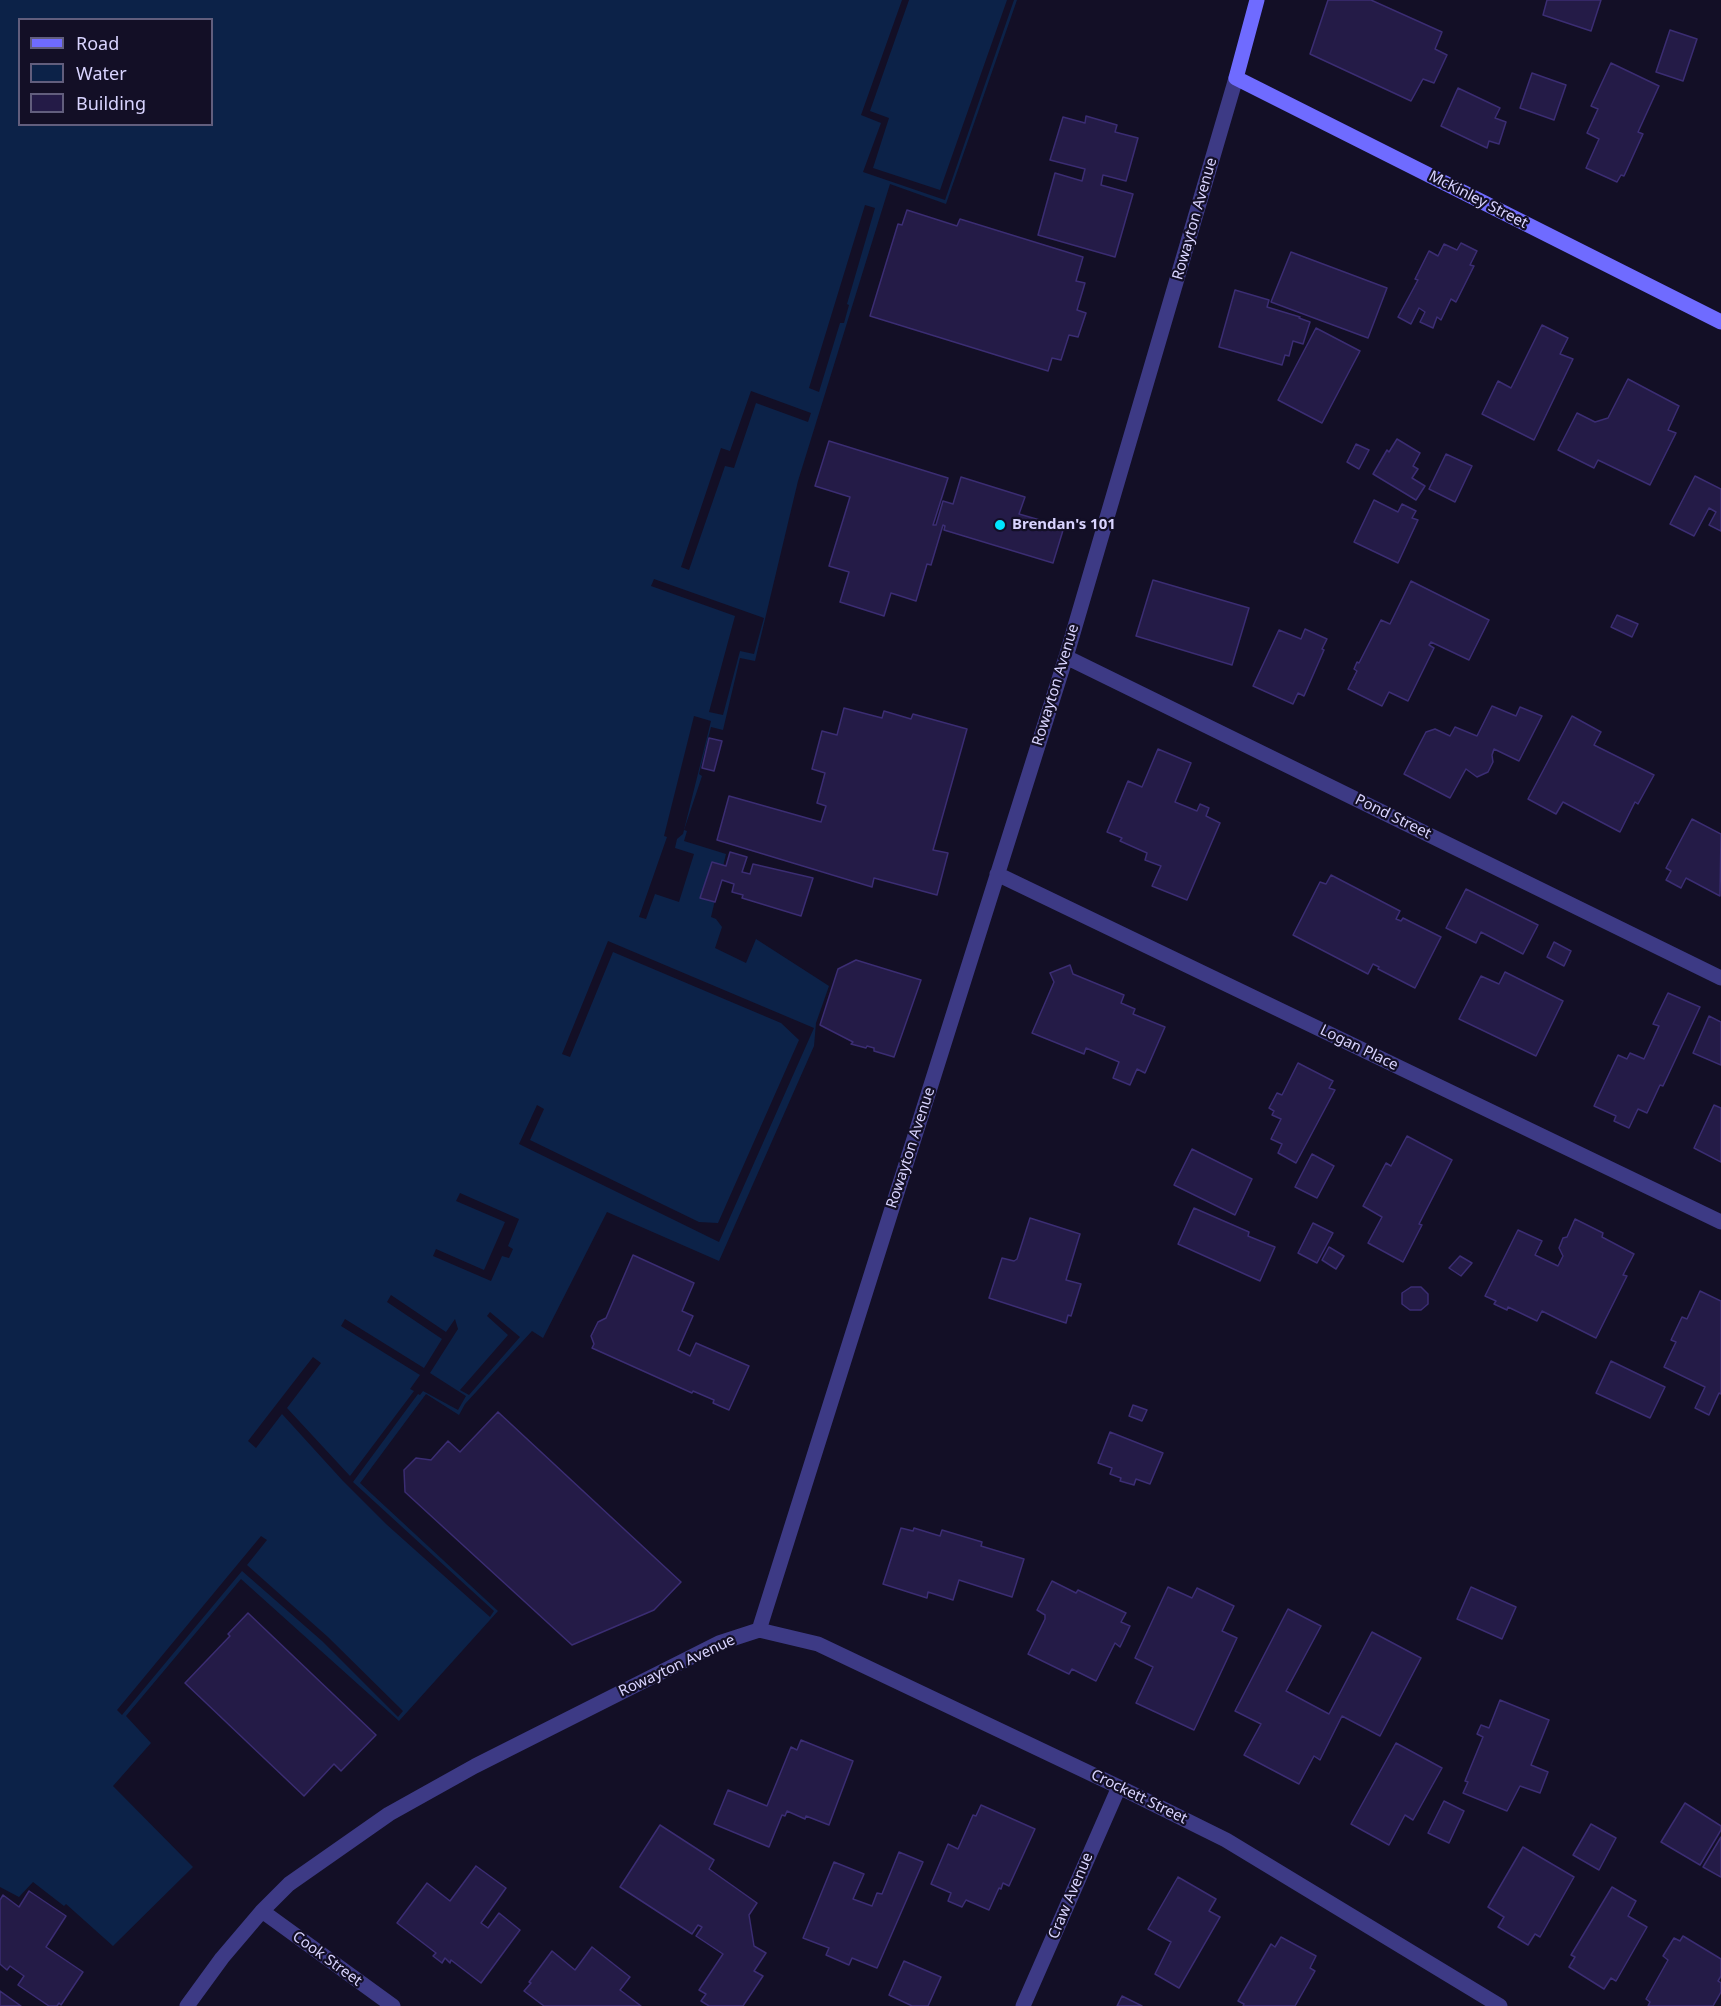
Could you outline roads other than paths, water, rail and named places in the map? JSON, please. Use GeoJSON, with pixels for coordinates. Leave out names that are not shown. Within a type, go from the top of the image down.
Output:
{"type":"FeatureCollection","features":[{"type":"Feature","properties":{"kind":"main road","name":"Rowayton Avenue"},"geometry":{"type":"LineString","coordinates":[[1236,78],[1257,0]]}},
{"type":"Feature","properties":{"kind":"main road","name":"McKinley Street"},"geometry":{"type":"LineString","coordinates":[[1236,78],[1721,322]]}},
{"type":"Feature","properties":{"kind":"street","name":"Rowayton Avenue"},"geometry":{"type":"LineString","coordinates":[[188,2006],[222,1958],[262,1911],[289,1884],[389,1814],[475,1766],[719,1643],[759,1630],[1066,657],[1236,78]]}},
{"type":"Feature","properties":{"kind":"street","name":"Pond Street"},"geometry":{"type":"LineString","coordinates":[[1066,657],[1721,978]]}},
{"type":"Feature","properties":{"kind":"street","name":"Logan Place"},"geometry":{"type":"LineString","coordinates":[[997,874],[1721,1222]]}},
{"type":"Feature","properties":{"kind":"street","name":"Crockett Street"},"geometry":{"type":"LineString","coordinates":[[759,1630],[818,1644],[1226,1840],[1500,2006]]}},
{"type":"Feature","properties":{"kind":"street","name":"Craw Avenue"},"geometry":{"type":"LineString","coordinates":[[1023,2006],[1119,1787]]}},
{"type":"Feature","properties":{"kind":"street","name":"Cook Street"},"geometry":{"type":"LineString","coordinates":[[262,1911],[393,2006]]}},
{"type":"Feature","properties":{"kind":"water"},"geometry":{"type":"Polygon","coordinates":[[[0,0],[1017,0],[946,204],[890,184],[798,481],[755,661],[740,658],[723,730],[711,727],[699,774],[702,776],[684,830],[687,831],[684,841],[726,854],[711,917],[716,919],[722,927],[715,948],[746,963],[756,939],[829,986],[816,1023],[814,1046],[719,1261],[607,1212],[543,1338],[532,1331],[465,1404],[459,1415],[426,1394],[360,1483],[498,1611],[399,1721],[241,1579],[126,1716],[151,1743],[113,1786],[193,1867],[113,1946],[66,1904],[64,1906],[33,1882],[19,1897],[0,1887],[0,0]]]}},
{"type":"Feature","properties":{"kind":"place","name":"Brendan's 101"},"geometry":{"type":"Point","coordinates":[1000,525]}}]}
